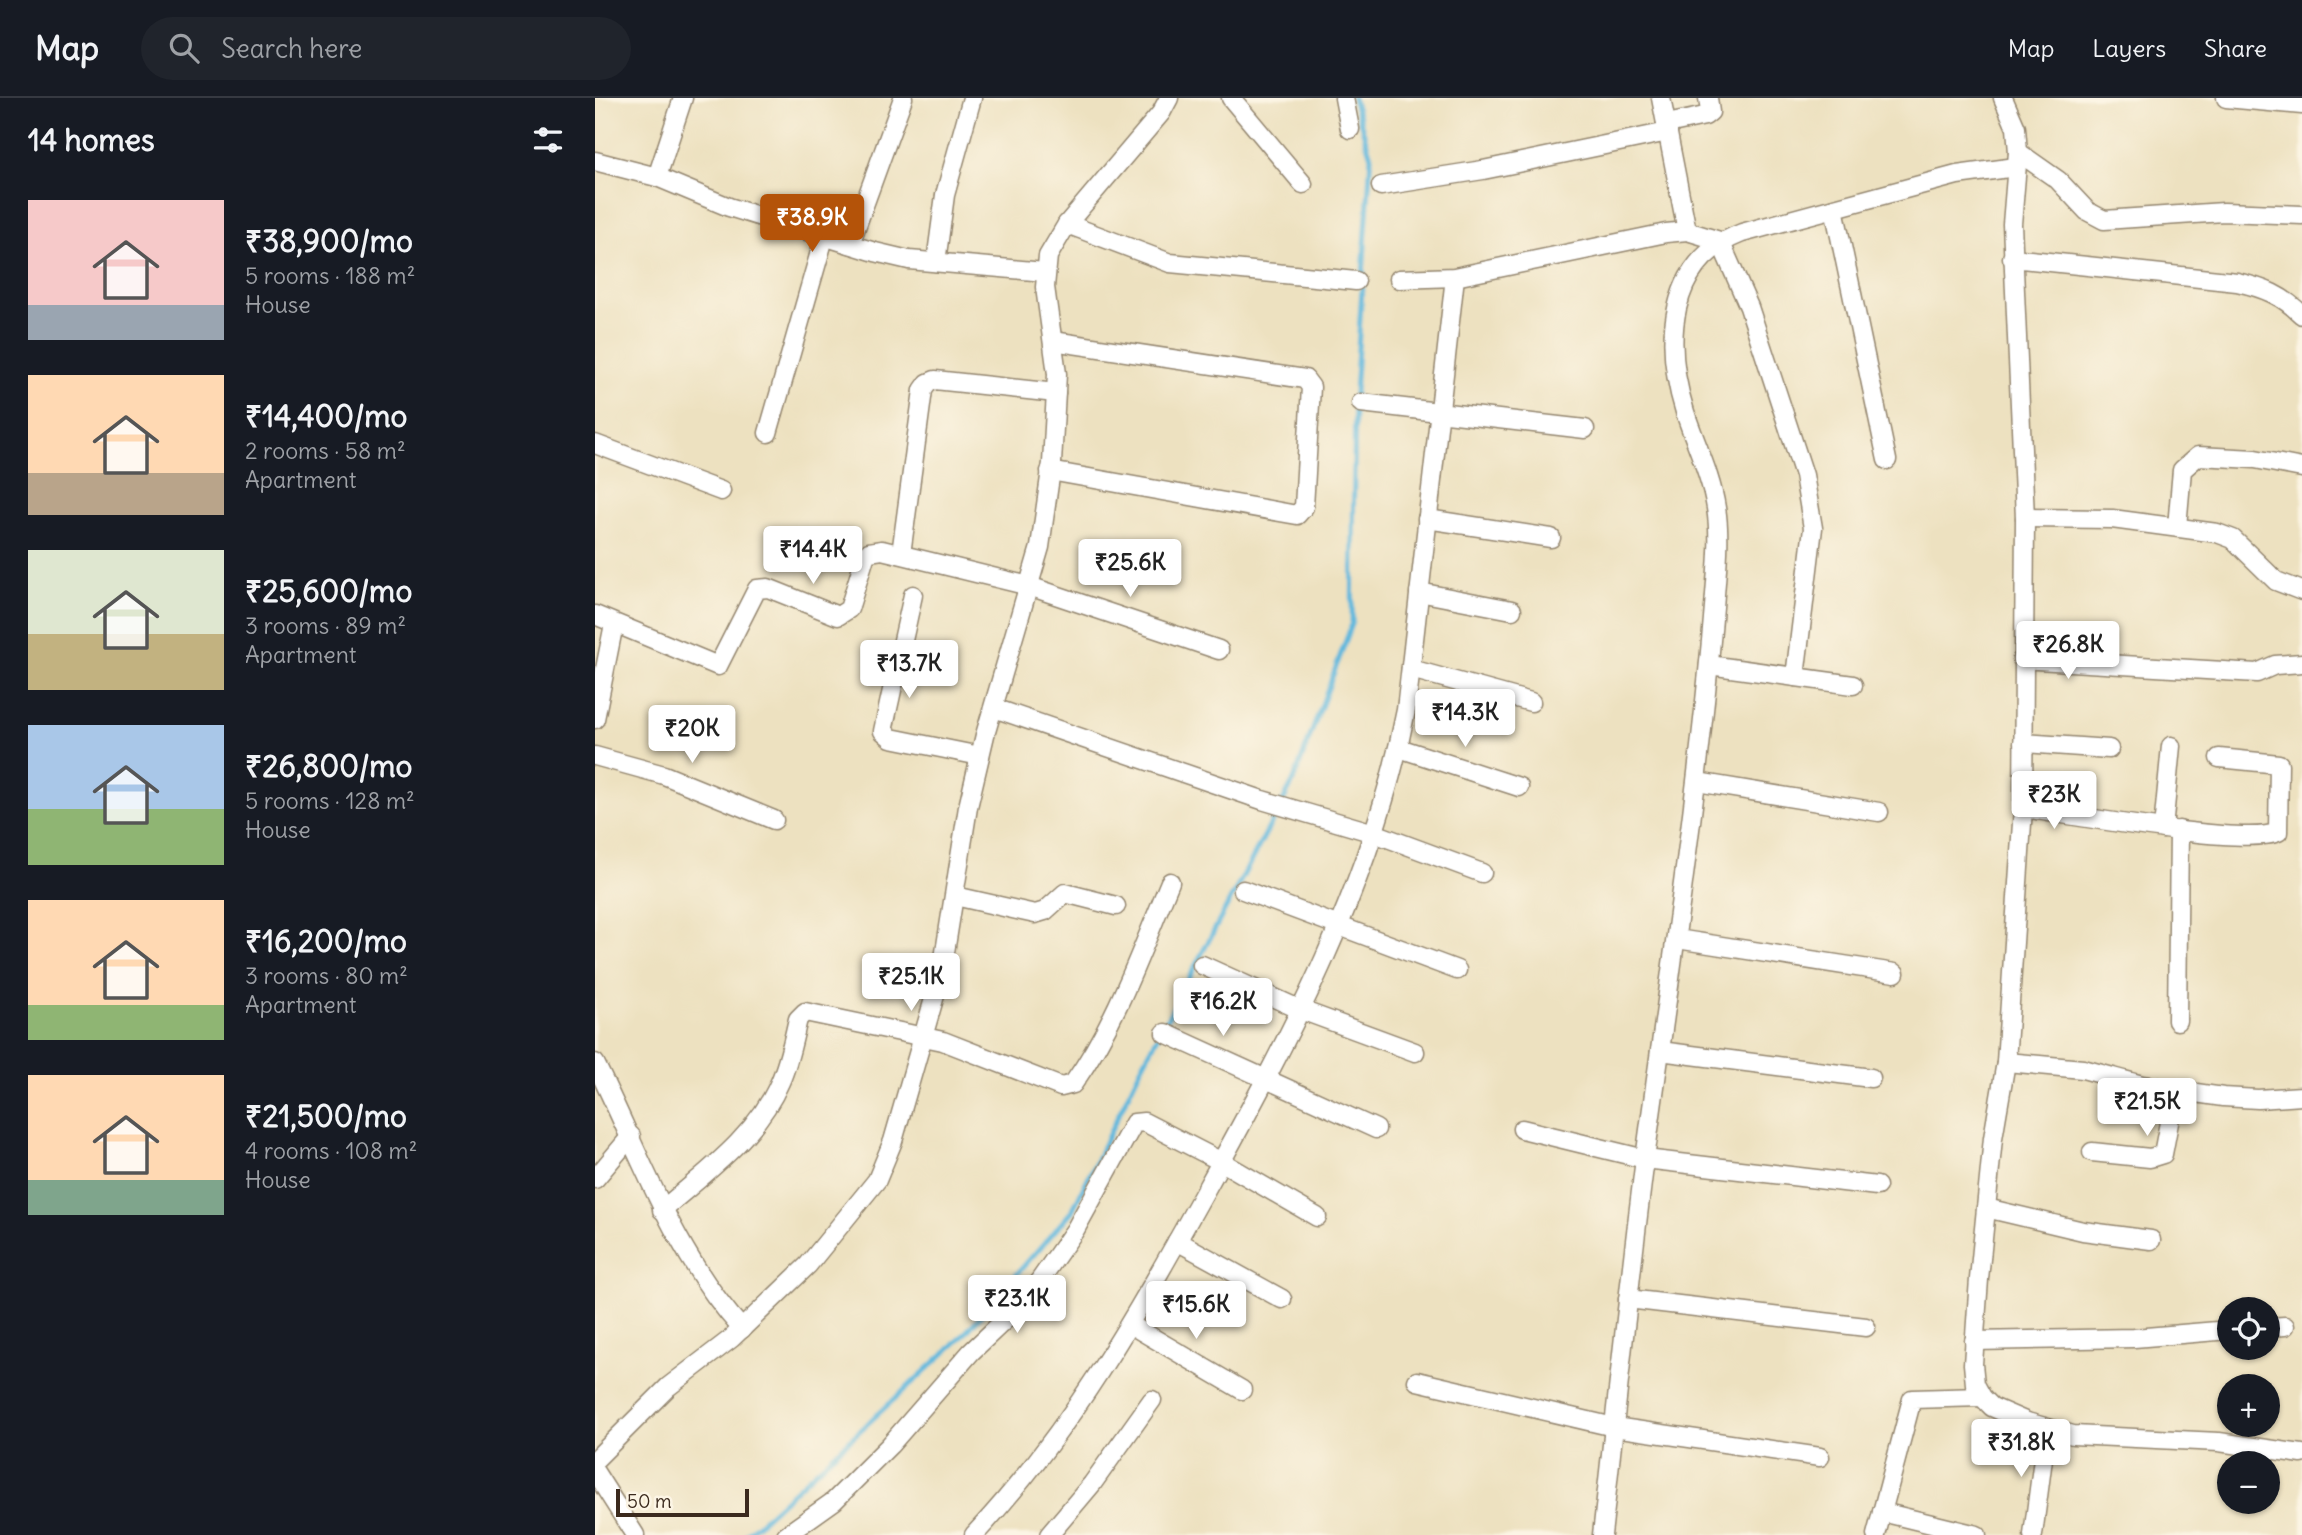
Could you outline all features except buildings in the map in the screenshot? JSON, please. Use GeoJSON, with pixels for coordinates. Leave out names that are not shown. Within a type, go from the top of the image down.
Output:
{"type":"FeatureCollection","features":[{"type":"Feature","properties":{"kind":"street"},"geometry":{"type":"LineString","coordinates":[[657,177],[683,98]]}},
{"type":"Feature","properties":{"kind":"street"},"geometry":{"type":"LineString","coordinates":[[850,244],[903,98]]}},
{"type":"Feature","properties":{"kind":"street"},"geometry":{"type":"LineString","coordinates":[[936,262],[945,195],[972,98]]}},
{"type":"Feature","properties":{"kind":"street"},"geometry":{"type":"LineString","coordinates":[[595,1460],[668,1387],[742,1329],[808,1265],[877,1180],[893,1141],[942,971],[980,756],[1040,547],[1056,393],[1045,272],[1057,237],[1161,113],[1169,98]]}},
{"type":"Feature","properties":{"kind":"street"},"geometry":{"type":"LineString","coordinates":[[1231,98],[1303,184]]}},
{"type":"Feature","properties":{"kind":"street"},"geometry":{"type":"LineString","coordinates":[[1344,98],[1350,129]]}},
{"type":"Feature","properties":{"kind":"street"},"geometry":{"type":"LineString","coordinates":[[1661,98],[1687,231]]}},
{"type":"Feature","properties":{"kind":"street"},"geometry":{"type":"LineString","coordinates":[[1381,186],[1483,170],[1668,128],[1705,116],[1710,112],[1707,98]]}},
{"type":"Feature","properties":{"kind":"street"},"geometry":{"type":"LineString","coordinates":[[2003,98],[2016,128],[2017,159],[2012,258],[2025,518],[2023,808],[2006,1062],[1993,1138],[1974,1341],[1975,1384],[1992,1407],[2073,1435],[2219,1442],[2302,1454]]}},
{"type":"Feature","properties":{"kind":"street"},"geometry":{"type":"LineString","coordinates":[[2226,98],[2302,105]]}},
{"type":"Feature","properties":{"kind":"street"},"geometry":{"type":"LineString","coordinates":[[1602,1535],[1645,1159],[1677,939],[1696,782],[1717,578],[1716,508],[1684,408],[1674,346],[1675,317],[1681,289],[1694,269],[1720,241],[2017,159],[2064,185],[2087,211],[2103,220],[2224,212],[2302,215]]}},
{"type":"Feature","properties":{"kind":"street"},"geometry":{"type":"LineString","coordinates":[[595,161],[657,177],[729,207],[824,238],[909,260],[1045,272]]}},
{"type":"Feature","properties":{"kind":"street"},"geometry":{"type":"LineString","coordinates":[[1834,208],[1887,460]]}},
{"type":"Feature","properties":{"kind":"street"},"geometry":{"type":"LineString","coordinates":[[1067,224],[1170,263],[1356,281]]}},
{"type":"Feature","properties":{"kind":"street"},"geometry":{"type":"LineString","coordinates":[[1399,279],[1455,277],[1687,231],[1720,241],[1749,307],[1811,504],[1813,528],[1795,677]]}},
{"type":"Feature","properties":{"kind":"street"},"geometry":{"type":"LineString","coordinates":[[768,433],[824,238]]}},
{"type":"Feature","properties":{"kind":"street"},"geometry":{"type":"LineString","coordinates":[[2012,258],[2266,288],[2288,300],[2302,315]]}},
{"type":"Feature","properties":{"kind":"street"},"geometry":{"type":"LineString","coordinates":[[974,1535],[1059,1436],[1131,1325],[1222,1162],[1301,1010],[1338,926],[1374,833],[1399,748],[1411,670],[1455,277]]}},
{"type":"Feature","properties":{"kind":"street"},"geometry":{"type":"LineString","coordinates":[[1050,471],[1297,515],[1304,507],[1311,387],[1305,379],[1053,341]]}},
{"type":"Feature","properties":{"kind":"street"},"geometry":{"type":"LineString","coordinates":[[901,554],[923,390],[928,383],[935,380],[1056,393]]}},
{"type":"Feature","properties":{"kind":"street"},"geometry":{"type":"LineString","coordinates":[[1361,403],[1585,429]]}},
{"type":"Feature","properties":{"kind":"street"},"geometry":{"type":"LineString","coordinates":[[595,444],[721,491]]}},
{"type":"Feature","properties":{"kind":"street"},"geometry":{"type":"LineString","coordinates":[[2165,525],[2182,470],[2198,456],[2255,459],[2302,468]]}},
{"type":"Feature","properties":{"kind":"street"},"geometry":{"type":"LineString","coordinates":[[2025,518],[2112,519],[2217,533],[2234,539],[2276,581],[2302,591]]}},
{"type":"Feature","properties":{"kind":"street"},"geometry":{"type":"LineString","coordinates":[[1427,519],[1551,538]]}},
{"type":"Feature","properties":{"kind":"street"},"geometry":{"type":"LineString","coordinates":[[595,615],[718,666],[757,589],[768,588],[838,616],[844,615],[849,609],[869,552],[882,550],[1029,586],[1219,650]]}},
{"type":"Feature","properties":{"kind":"street"},"geometry":{"type":"LineString","coordinates":[[1419,592],[1512,610]]}},
{"type":"Feature","properties":{"kind":"street"},"geometry":{"type":"LineString","coordinates":[[913,595],[883,731],[891,738],[980,756]]}},
{"type":"Feature","properties":{"kind":"street"},"geometry":{"type":"LineString","coordinates":[[595,719],[614,624]]}},
{"type":"Feature","properties":{"kind":"street"},"geometry":{"type":"LineString","coordinates":[[2022,659],[2257,673],[2275,665],[2302,663]]}},
{"type":"Feature","properties":{"kind":"street"},"geometry":{"type":"LineString","coordinates":[[1709,665],[1853,685]]}},
{"type":"Feature","properties":{"kind":"street"},"geometry":{"type":"LineString","coordinates":[[1411,670],[1531,702]]}},
{"type":"Feature","properties":{"kind":"street"},"geometry":{"type":"LineString","coordinates":[[993,708],[1262,800],[1374,833],[1482,873]]}},
{"type":"Feature","properties":{"kind":"street"},"geometry":{"type":"LineString","coordinates":[[2022,743],[2109,750]]}},
{"type":"Feature","properties":{"kind":"street"},"geometry":{"type":"LineString","coordinates":[[2171,746],[2177,1021]]}},
{"type":"Feature","properties":{"kind":"street"},"geometry":{"type":"LineString","coordinates":[[1399,748],[1519,787]]}},
{"type":"Feature","properties":{"kind":"street"},"geometry":{"type":"LineString","coordinates":[[595,756],[687,783],[774,820]]}},
{"type":"Feature","properties":{"kind":"street"},"geometry":{"type":"LineString","coordinates":[[2023,808],[2171,829],[2236,835],[2278,832],[2279,764],[2219,758]]}},
{"type":"Feature","properties":{"kind":"street"},"geometry":{"type":"LineString","coordinates":[[1696,782],[1879,812]]}},
{"type":"Feature","properties":{"kind":"street"},"geometry":{"type":"LineString","coordinates":[[662,1210],[739,1141],[762,1114],[787,1065],[801,1014],[809,1012],[925,1037],[1061,1087],[1073,1084],[1096,1051],[1113,1016],[1170,882]]}},
{"type":"Feature","properties":{"kind":"street"},"geometry":{"type":"LineString","coordinates":[[1243,890],[1457,970]]}},
{"type":"Feature","properties":{"kind":"street"},"geometry":{"type":"LineString","coordinates":[[955,896],[1035,914],[1045,911],[1065,893],[1116,906]]}},
{"type":"Feature","properties":{"kind":"street"},"geometry":{"type":"LineString","coordinates":[[1677,939],[1895,973]]}},
{"type":"Feature","properties":{"kind":"street"},"geometry":{"type":"LineString","coordinates":[[1202,965],[1301,1010],[1415,1052]]}},
{"type":"Feature","properties":{"kind":"street"},"geometry":{"type":"LineString","coordinates":[[1165,1033],[1376,1129]]}},
{"type":"Feature","properties":{"kind":"street"},"geometry":{"type":"LineString","coordinates":[[1660,1051],[1871,1078]]}},
{"type":"Feature","properties":{"kind":"street"},"geometry":{"type":"LineString","coordinates":[[2006,1062],[2091,1072],[2175,1091],[2258,1099],[2302,1096]]}},
{"type":"Feature","properties":{"kind":"street"},"geometry":{"type":"LineString","coordinates":[[595,1063],[631,1136],[662,1210],[701,1280],[742,1329]]}},
{"type":"Feature","properties":{"kind":"street"},"geometry":{"type":"LineString","coordinates":[[2092,1152],[2150,1158],[2163,1154],[2175,1091]]}},
{"type":"Feature","properties":{"kind":"street"},"geometry":{"type":"LineString","coordinates":[[786,1535],[834,1501],[890,1445],[971,1352],[1026,1300],[1075,1230],[1134,1123],[1144,1122],[1222,1162],[1317,1217]]}},
{"type":"Feature","properties":{"kind":"street"},"geometry":{"type":"LineString","coordinates":[[1522,1129],[1645,1159],[1877,1186]]}},
{"type":"Feature","properties":{"kind":"street"},"geometry":{"type":"LineString","coordinates":[[596,1176],[631,1136]]}},
{"type":"Feature","properties":{"kind":"street"},"geometry":{"type":"LineString","coordinates":[[1986,1208],[2083,1231],[2151,1240]]}},
{"type":"Feature","properties":{"kind":"street"},"geometry":{"type":"LineString","coordinates":[[1177,1241],[1282,1299]]}},
{"type":"Feature","properties":{"kind":"street"},"geometry":{"type":"LineString","coordinates":[[1628,1299],[1866,1327]]}},
{"type":"Feature","properties":{"kind":"street"},"geometry":{"type":"LineString","coordinates":[[1131,1325],[1242,1390]]}},
{"type":"Feature","properties":{"kind":"street"},"geometry":{"type":"LineString","coordinates":[[1974,1341],[2134,1338],[2217,1331]]}},
{"type":"Feature","properties":{"kind":"street"},"geometry":{"type":"LineString","coordinates":[[1417,1381],[1614,1427],[1820,1457]]}},
{"type":"Feature","properties":{"kind":"street"},"geometry":{"type":"LineString","coordinates":[[1876,1535],[1912,1399],[1982,1397]]}},
{"type":"Feature","properties":{"kind":"street"},"geometry":{"type":"LineString","coordinates":[[1049,1535],[1092,1484],[1152,1400]]}},
{"type":"Feature","properties":{"kind":"street"},"geometry":{"type":"LineString","coordinates":[[2033,1535],[2047,1428]]}},
{"type":"Feature","properties":{"kind":"street"},"geometry":{"type":"LineString","coordinates":[[595,1472],[635,1535]]}},
{"type":"Feature","properties":{"kind":"street"},"geometry":{"type":"LineString","coordinates":[[1882,1512],[1977,1535]]}},
{"type":"Feature","properties":{"kind":"waterway"},"geometry":{"type":"LineString","coordinates":[[746,1535],[961,1338],[1072,1211],[1139,1072],[1293,782],[1352,624],[1355,393],[1371,157],[1353,98]]}}]}
